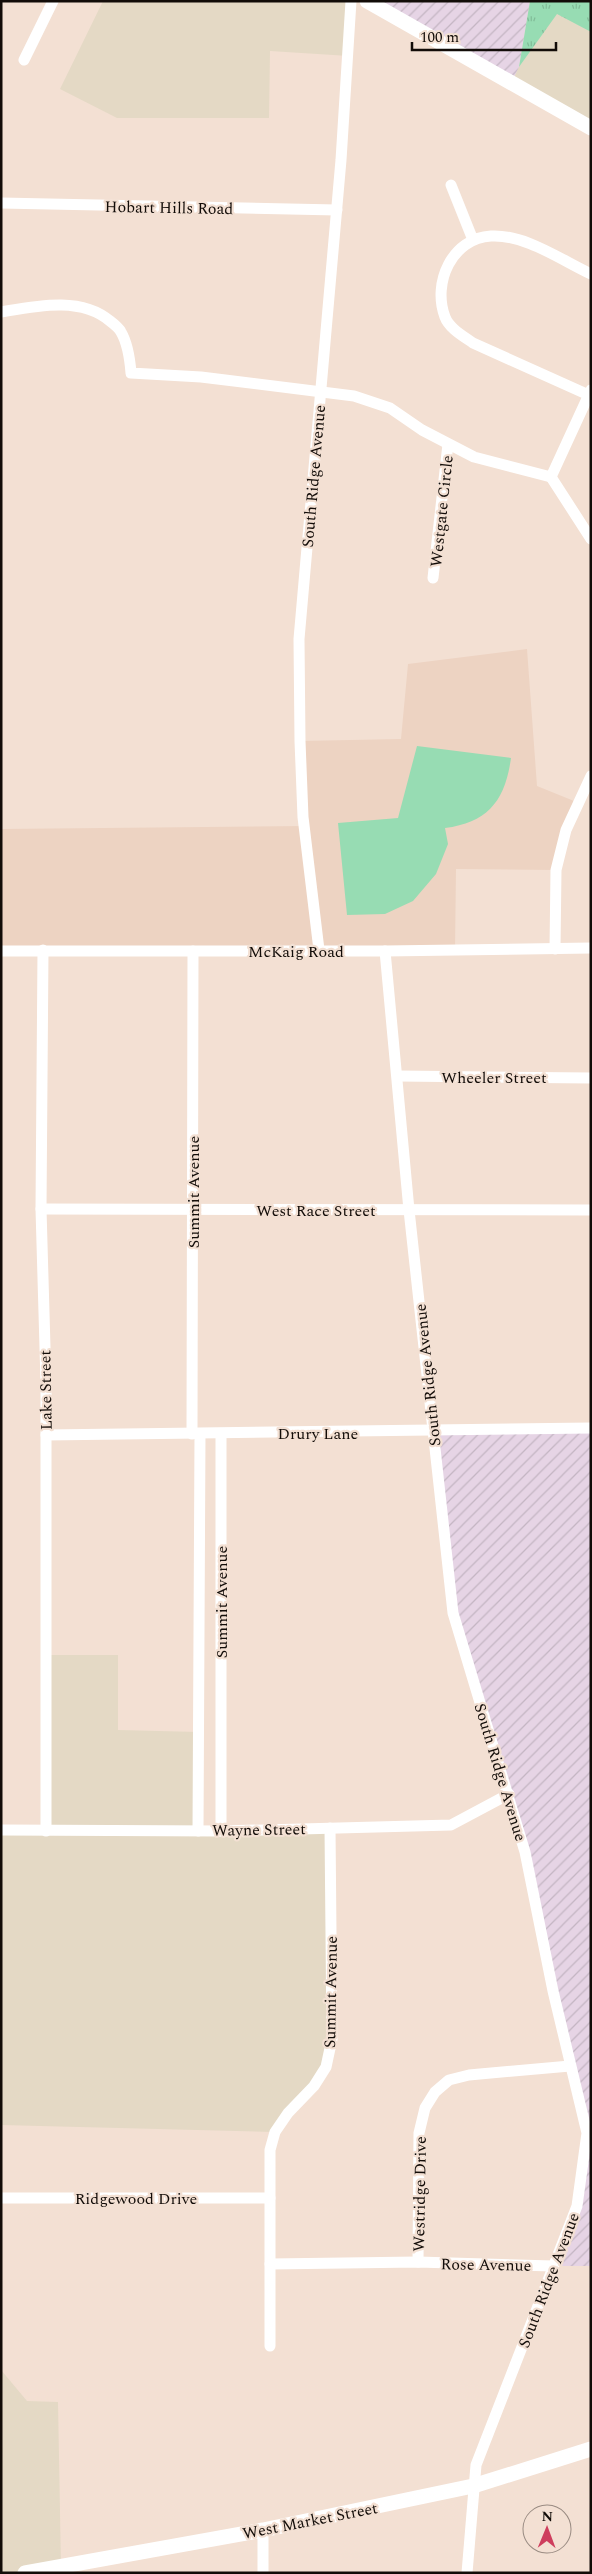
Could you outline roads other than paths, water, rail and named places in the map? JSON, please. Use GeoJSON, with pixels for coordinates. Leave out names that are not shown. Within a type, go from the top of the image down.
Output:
{"type":"FeatureCollection","features":[{"type":"Feature","properties":{"kind":"main road"},"geometry":{"type":"LineString","coordinates":[[367,1],[591,128]]}},
{"type":"Feature","properties":{"kind":"main road","name":"West Market Street"},"geometry":{"type":"LineString","coordinates":[[25,2573],[263,2530],[473,2486],[591,2449]]}},
{"type":"Feature","properties":{"kind":"street"},"geometry":{"type":"LineString","coordinates":[[24,60],[53,1]]}},
{"type":"Feature","properties":{"kind":"street","name":"South Ridge Avenue"},"geometry":{"type":"LineString","coordinates":[[319,950],[303,817],[299,639],[337,210],[350,44],[351,1]]}},
{"type":"Feature","properties":{"kind":"street"},"geometry":{"type":"LineString","coordinates":[[451,185],[473,240]]}},
{"type":"Feature","properties":{"kind":"street","name":"Hobart Hills Road"},"geometry":{"type":"LineString","coordinates":[[1,203],[337,210]]}},
{"type":"Feature","properties":{"kind":"street"},"geometry":{"type":"LineString","coordinates":[[552,477],[590,393],[472,343],[456,331],[445,319],[440,286],[453,257],[463,246],[473,240],[489,236],[504,236],[524,242],[591,274]]}},
{"type":"Feature","properties":{"kind":"street"},"geometry":{"type":"LineString","coordinates":[[1,312],[40,305],[78,306],[102,314],[121,330],[130,357],[131,373],[201,377],[354,396],[390,408],[448,444],[474,457],[552,477],[591,539]]}},
{"type":"Feature","properties":{"kind":"street","name":"Westgate Circle"},"geometry":{"type":"LineString","coordinates":[[434,578],[448,444]]}},
{"type":"Feature","properties":{"kind":"street"},"geometry":{"type":"LineString","coordinates":[[555,949],[556,870],[566,830],[588,792],[591,776]]}},
{"type":"Feature","properties":{"kind":"street","name":"McKaig Road"},"geometry":{"type":"LineString","coordinates":[[1,950],[385,951],[591,948]]}},
{"type":"Feature","properties":{"kind":"street","name":"Lake Street"},"geometry":{"type":"LineString","coordinates":[[43,950],[42,1209],[46,1435],[46,1830]]}},
{"type":"Feature","properties":{"kind":"street","name":"Summit Avenue"},"geometry":{"type":"LineString","coordinates":[[194,951],[193,1211],[198,1831]]}},
{"type":"Feature","properties":{"kind":"street","name":"South Ridge Avenue"},"geometry":{"type":"LineString","coordinates":[[385,951],[409,1210],[453,1613],[525,1852],[570,2066],[589,2133],[577,2206],[476,2465],[467,2573]]}},
{"type":"Feature","properties":{"kind":"street","name":"Wheeler Street"},"geometry":{"type":"LineString","coordinates":[[398,1076],[591,1078]]}},
{"type":"Feature","properties":{"kind":"street","name":"West Race Street"},"geometry":{"type":"LineString","coordinates":[[42,1209],[193,1211],[591,1210]]}},
{"type":"Feature","properties":{"kind":"street","name":"Drury Lane"},"geometry":{"type":"LineString","coordinates":[[46,1435],[432,1432],[591,1428]]}},
{"type":"Feature","properties":{"kind":"street","name":"Summit Avenue"},"geometry":{"type":"LineString","coordinates":[[221,1434],[221,1830]]}},
{"type":"Feature","properties":{"kind":"street","name":"Wayne Street"},"geometry":{"type":"LineString","coordinates":[[1,1830],[198,1831],[451,1825],[509,1794]]}},
{"type":"Feature","properties":{"kind":"street","name":"Summit Avenue"},"geometry":{"type":"LineString","coordinates":[[270,2346],[270,2150],[275,2132],[288,2113],[314,2086],[326,2067],[332,2039],[330,1828]]}},
{"type":"Feature","properties":{"kind":"street","name":"Westridge Drive"},"geometry":{"type":"LineString","coordinates":[[270,2264],[418,2262],[419,2133],[425,2108],[435,2092],[448,2080],[468,2075],[570,2066]]}},
{"type":"Feature","properties":{"kind":"street","name":"Ridgewood Drive"},"geometry":{"type":"LineString","coordinates":[[1,2198],[270,2198]]}},
{"type":"Feature","properties":{"kind":"street","name":"Rose Avenue"},"geometry":{"type":"LineString","coordinates":[[418,2262],[553,2266]]}},
{"type":"Feature","properties":{"kind":"street"},"geometry":{"type":"LineString","coordinates":[[263,2530],[263,2573]]}}]}
